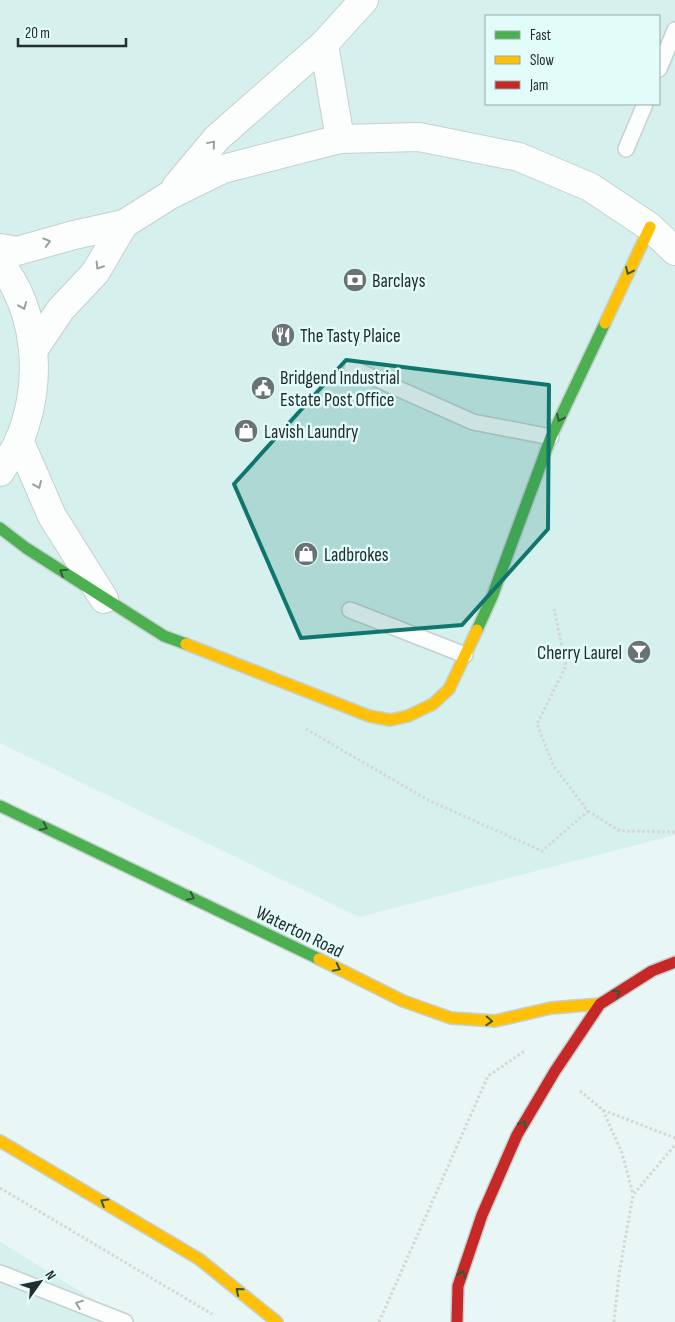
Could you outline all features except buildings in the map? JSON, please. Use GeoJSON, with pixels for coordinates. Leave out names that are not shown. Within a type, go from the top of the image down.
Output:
{"type":"FeatureCollection","features":[{"type":"Feature","properties":{"kind":"main road"},"geometry":{"type":"LineString","coordinates":[[0,528],[26,548],[164,636],[369,716],[390,720],[408,716],[433,704],[449,689],[492,597],[551,437],[650,226]]}},
{"type":"Feature","properties":{"kind":"main road","name":"Waterton Road"},"geometry":{"type":"LineString","coordinates":[[0,806],[403,1001],[451,1018],[495,1021],[551,1008],[600,1004]]}},
{"type":"Feature","properties":{"kind":"main road"},"geometry":{"type":"LineString","coordinates":[[457,1322],[458,1286],[482,1215],[516,1135],[555,1071],[600,1004],[652,971],[675,962]]}},
{"type":"Feature","properties":{"kind":"main road"},"geometry":{"type":"LineString","coordinates":[[0,1141],[199,1259],[277,1322]]}},
{"type":"Feature","properties":{"kind":"street"},"geometry":{"type":"LineString","coordinates":[[170,195],[217,138],[324,44],[364,0]]}},
{"type":"Feature","properties":{"kind":"street"},"geometry":{"type":"LineString","coordinates":[[324,44],[340,139]]}},
{"type":"Feature","properties":{"kind":"street"},"geometry":{"type":"LineString","coordinates":[[0,248],[17,251],[74,235],[124,224],[170,195],[223,169],[340,139],[419,137],[519,157],[590,187],[650,226],[675,251]]}},
{"type":"Feature","properties":{"kind":"street"},"geometry":{"type":"LineString","coordinates":[[34,349],[62,309],[95,272],[124,224]]}},
{"type":"Feature","properties":{"kind":"street"},"geometry":{"type":"LineString","coordinates":[[0,263],[10,276],[26,311],[34,349],[33,395],[19,440],[0,472]]}},
{"type":"Feature","properties":{"kind":"street"},"geometry":{"type":"LineString","coordinates":[[19,440],[52,516],[104,599]]}},
{"type":"Feature","properties":{"kind":"lane"},"geometry":{"type":"LineString","coordinates":[[660,68],[675,30]]}},
{"type":"Feature","properties":{"kind":"lane"},"geometry":{"type":"LineString","coordinates":[[626,149],[645,105]]}},
{"type":"Feature","properties":{"kind":"lane"},"geometry":{"type":"LineString","coordinates":[[352,368],[473,422],[551,437]]}},
{"type":"Feature","properties":{"kind":"lane"},"geometry":{"type":"LineString","coordinates":[[350,610],[465,655]]}},
{"type":"Feature","properties":{"kind":"lane"},"geometry":{"type":"LineString","coordinates":[[0,1273],[125,1322]]}},
{"type":"Feature","properties":{"kind":"path"},"geometry":{"type":"LineString","coordinates":[[554,609],[566,666],[536,724],[553,765],[588,811],[620,831],[675,832]]}},
{"type":"Feature","properties":{"kind":"path"},"geometry":{"type":"LineString","coordinates":[[300,726],[428,800],[542,851],[588,811]]}},
{"type":"Feature","properties":{"kind":"path"},"geometry":{"type":"LineString","coordinates":[[379,1322],[488,1076],[526,1050]]}},
{"type":"Feature","properties":{"kind":"path"},"geometry":{"type":"LineString","coordinates":[[603,1110],[622,1152],[633,1195],[619,1274],[614,1322]]}},
{"type":"Feature","properties":{"kind":"path"},"geometry":{"type":"LineString","coordinates":[[633,1195],[675,1145]]}},
{"type":"Feature","properties":{"kind":"path"},"geometry":{"type":"LineString","coordinates":[[0,1188],[216,1317]]}},
{"type":"Feature","properties":{"kind":"highlighted area"},"geometry":{"type":"Polygon","coordinates":[[[346,360],[549,385],[548,529],[462,625],[301,638],[234,484],[346,360]]]}},
{"type":"Feature","properties":{"kind":"shaded area"},"geometry":{"type":"Polygon","coordinates":[[[0,0],[675,0],[675,835],[359,917],[0,743],[0,0]]]}},
{"type":"Feature","properties":{"kind":"shaded area"},"geometry":{"type":"Polygon","coordinates":[[[0,1242],[130,1322],[0,1322],[0,1242]]]}},
{"type":"Feature","properties":{"kind":"traffic: fast"},"geometry":{"type":"LineString","coordinates":[[477,630],[492,597],[551,437],[605,323]]}},
{"type":"Feature","properties":{"kind":"traffic: fast"},"geometry":{"type":"LineString","coordinates":[[0,528],[26,548],[164,636],[186,644]]}},
{"type":"Feature","properties":{"kind":"traffic: fast"},"geometry":{"type":"LineString","coordinates":[[0,806],[319,959]]}},
{"type":"Feature","properties":{"kind":"traffic: slow"},"geometry":{"type":"LineString","coordinates":[[605,323],[650,227]]}},
{"type":"Feature","properties":{"kind":"traffic: slow"},"geometry":{"type":"LineString","coordinates":[[186,644],[369,716],[390,720],[408,716],[433,704],[449,689],[477,630]]}},
{"type":"Feature","properties":{"kind":"traffic: slow"},"geometry":{"type":"LineString","coordinates":[[319,959],[403,1001],[451,1018],[495,1021],[551,1008],[600,1004]]}},
{"type":"Feature","properties":{"kind":"traffic: slow"},"geometry":{"type":"LineString","coordinates":[[0,1141],[199,1259],[277,1322]]}},
{"type":"Feature","properties":{"kind":"traffic: jam"},"geometry":{"type":"LineString","coordinates":[[457,1322],[458,1286],[482,1215],[517,1135],[555,1071],[600,1004],[652,971],[675,962]]}},
{"type":"Feature","properties":{"kind":"place","name":"Barclays"},"geometry":{"type":"Point","coordinates":[355,280]}},
{"type":"Feature","properties":{"kind":"place","name":"The Tasty Plaice"},"geometry":{"type":"Point","coordinates":[283,335]}},
{"type":"Feature","properties":{"kind":"place","name":"Bridgend Industrial Estate Post Office"},"geometry":{"type":"Point","coordinates":[263,388]}},
{"type":"Feature","properties":{"kind":"place","name":"Lavish Laundry"},"geometry":{"type":"Point","coordinates":[246,431]}},
{"type":"Feature","properties":{"kind":"place","name":"Ladbrokes"},"geometry":{"type":"Point","coordinates":[306,554]}},
{"type":"Feature","properties":{"kind":"place","name":"Cherry Laurel"},"geometry":{"type":"Point","coordinates":[639,652]}}]}
